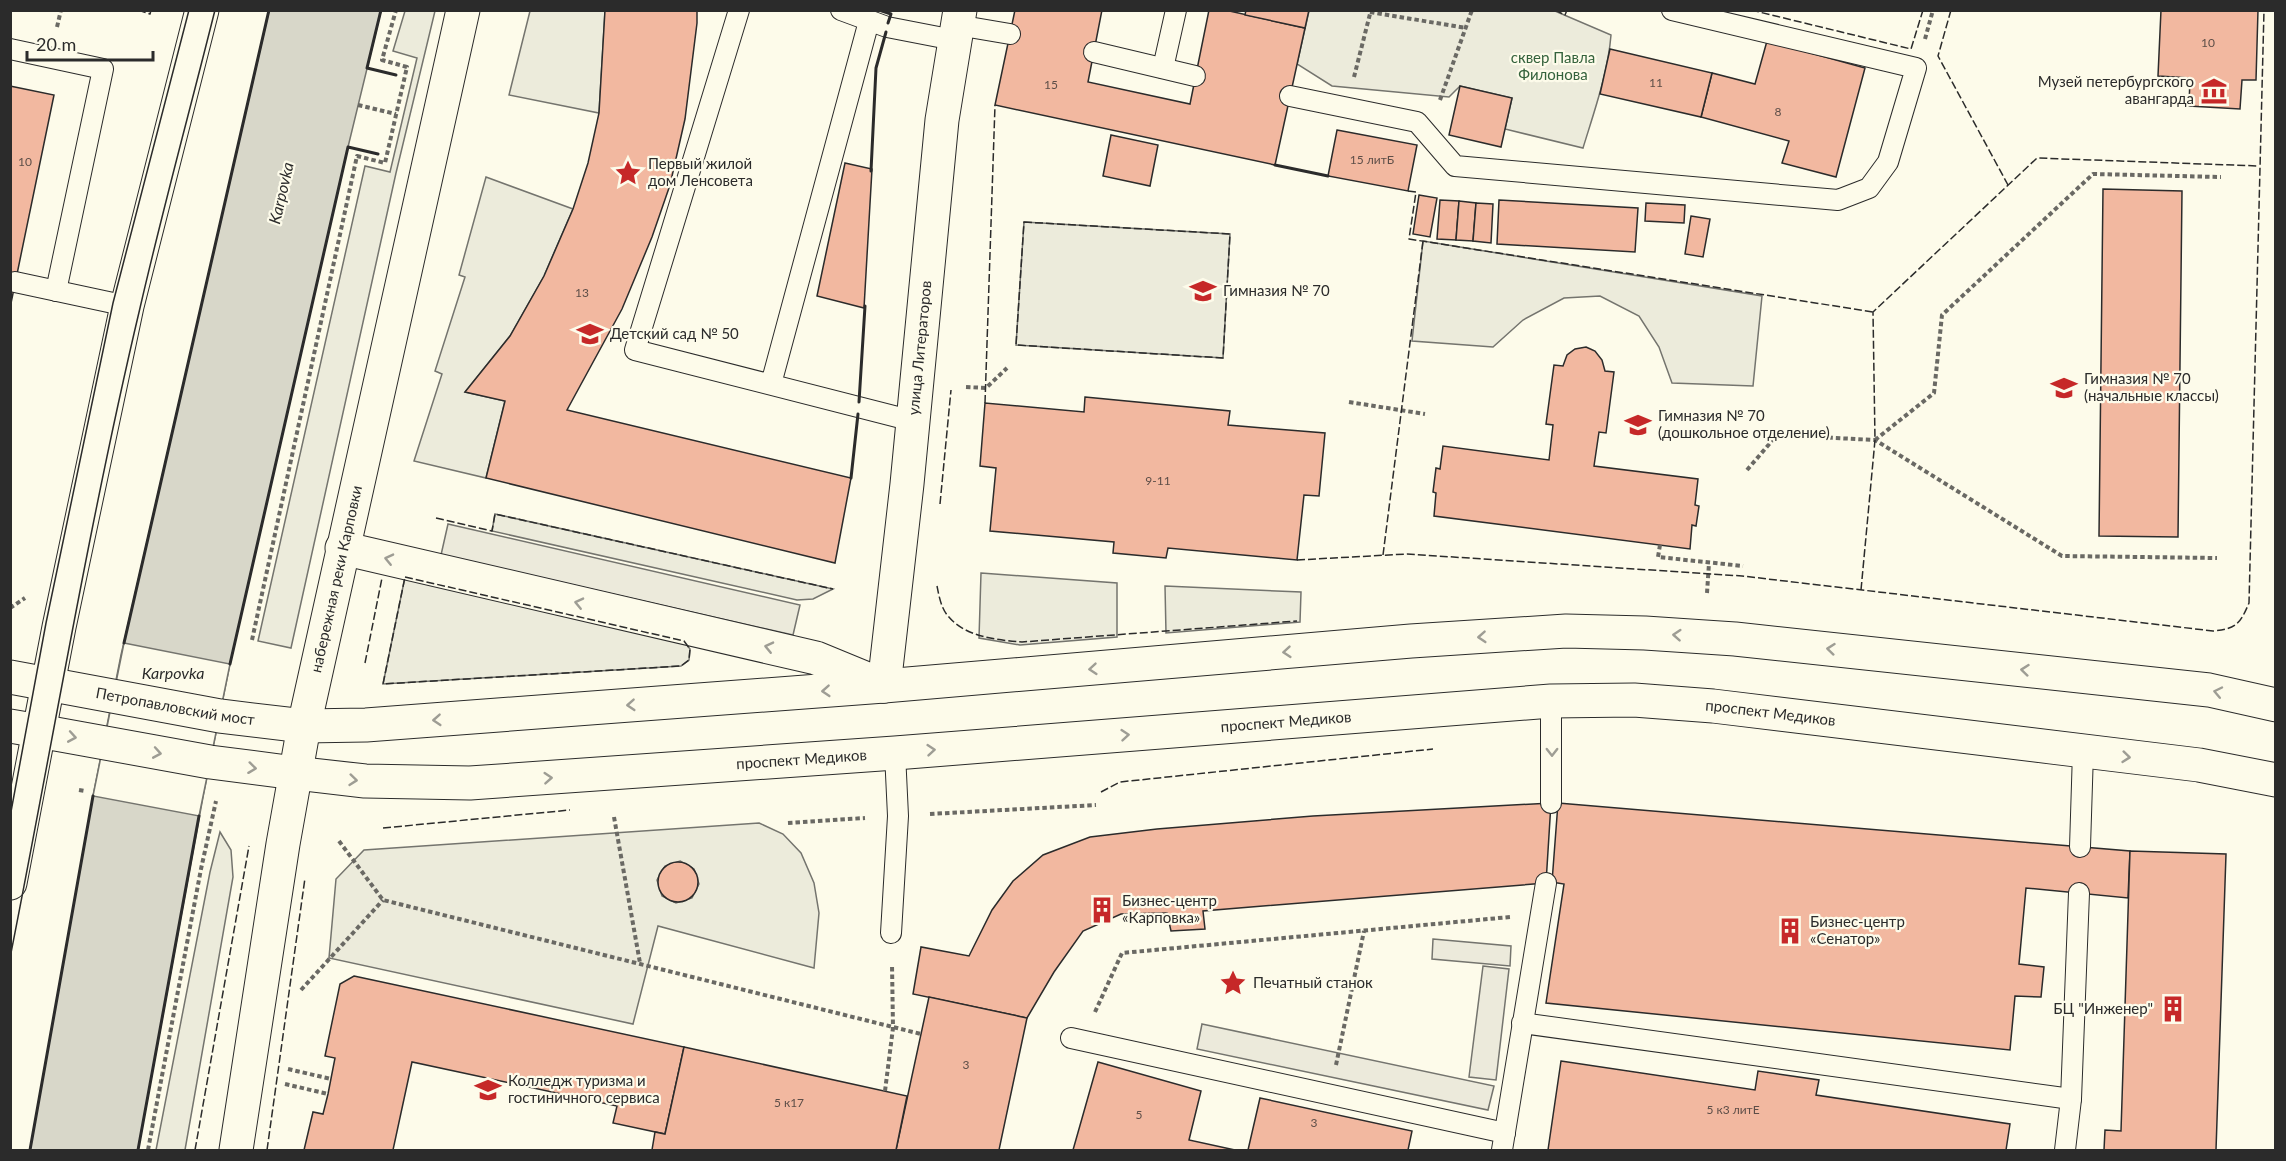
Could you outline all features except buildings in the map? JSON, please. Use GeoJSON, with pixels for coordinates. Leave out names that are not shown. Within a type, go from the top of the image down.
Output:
{"type":"FeatureCollection","features":[{"type":"Feature","properties":{"kind":"main road"},"geometry":{"type":"LineString","coordinates":[[10,883],[25,728],[48,683],[127,306],[202,10]]}},
{"type":"Feature","properties":{"kind":"main road","name":"набережная реки Карповки"},"geometry":{"type":"LineString","coordinates":[[236,1150],[304,726],[463,10]]}},
{"type":"Feature","properties":{"kind":"main road","name":"улица Литераторов"},"geometry":{"type":"LineString","coordinates":[[884,686],[913,421],[942,120],[957,25]]}},
{"type":"Feature","properties":{"kind":"main road"},"geometry":{"type":"LineString","coordinates":[[342,548],[816,658],[884,686]]}},
{"type":"Feature","properties":{"kind":"main road"},"geometry":{"type":"LineString","coordinates":[[304,726],[366,725],[884,686],[1411,641],[1566,631],[1735,639],[2209,690],[2276,705]]}},
{"type":"Feature","properties":{"kind":"main road","name":"Петропавловский мост"},"geometry":{"type":"LineString","coordinates":[[10,677],[220,716],[304,726]]}},
{"type":"Feature","properties":{"kind":"main road","name":"проспект Медиков"},"geometry":{"type":"LineString","coordinates":[[295,773],[365,781],[470,783],[896,753],[1551,701],[1634,700],[1713,706],[2199,765],[2276,780]]}},
{"type":"Feature","properties":{"kind":"main road"},"geometry":{"type":"LineString","coordinates":[[25,728],[210,762],[295,773]]}},
{"type":"Feature","properties":{"kind":"lane"},"geometry":{"type":"LineString","coordinates":[[739,10],[635,350],[913,421]]}},
{"type":"Feature","properties":{"kind":"lane"},"geometry":{"type":"LineString","coordinates":[[841,10],[887,27],[957,25],[1010,34]]}},
{"type":"Feature","properties":{"kind":"lane"},"geometry":{"type":"LineString","coordinates":[[1163,68],[1176,10]]}},
{"type":"Feature","properties":{"kind":"lane"},"geometry":{"type":"LineString","coordinates":[[1290,96],[1417,122],[1455,166],[1838,200],[1869,188],[1888,162],[1916,68],[1672,10]]}},
{"type":"Feature","properties":{"kind":"lane"},"geometry":{"type":"LineString","coordinates":[[771,384],[869,21]]}},
{"type":"Feature","properties":{"kind":"lane"},"geometry":{"type":"LineString","coordinates":[[10,49],[104,69],[56,291]]}},
{"type":"Feature","properties":{"kind":"lane"},"geometry":{"type":"LineString","coordinates":[[1094,52],[1195,76]]}},
{"type":"Feature","properties":{"kind":"lane"},"geometry":{"type":"LineString","coordinates":[[15,282],[127,306]]}},
{"type":"Feature","properties":{"kind":"lane"},"geometry":{"type":"LineString","coordinates":[[1551,701],[1551,803]]}},
{"type":"Feature","properties":{"kind":"lane"},"geometry":{"type":"LineString","coordinates":[[2080,847],[2084,752]]}},
{"type":"Feature","properties":{"kind":"lane"},"geometry":{"type":"LineString","coordinates":[[891,933],[898,816],[896,753]]}},
{"type":"Feature","properties":{"kind":"lane"},"geometry":{"type":"LineString","coordinates":[[1076,1040],[1329,1095],[1503,1142],[1546,883]]}},
{"type":"Feature","properties":{"kind":"lane"},"geometry":{"type":"LineString","coordinates":[[2065,1150],[2071,1099],[2079,893]]}},
{"type":"Feature","properties":{"kind":"lane"},"geometry":{"type":"LineString","coordinates":[[1522,1023],[2071,1099]]}},
{"type":"Feature","properties":{"kind":"path"},"geometry":{"type":"LineString","coordinates":[[252,640],[357,156],[385,163],[407,68],[382,60],[396,10]]}},
{"type":"Feature","properties":{"kind":"path"},"geometry":{"type":"LineString","coordinates":[[1428,135],[1472,10]]}},
{"type":"Feature","properties":{"kind":"path"},"geometry":{"type":"LineString","coordinates":[[1347,107],[1371,11],[1466,28]]}},
{"type":"Feature","properties":{"kind":"path"},"geometry":{"type":"LineString","coordinates":[[358,105],[396,114]]}},
{"type":"Feature","properties":{"kind":"path"},"geometry":{"type":"LineString","coordinates":[[1875,440],[1934,393],[1942,315],[2093,174],[2221,177]]}},
{"type":"Feature","properties":{"kind":"path"},"geometry":{"type":"LineString","coordinates":[[966,387],[986,388],[1006,368]]}},
{"type":"Feature","properties":{"kind":"path"},"geometry":{"type":"LineString","coordinates":[[1349,402],[1425,414]]}},
{"type":"Feature","properties":{"kind":"path"},"geometry":{"type":"LineString","coordinates":[[1747,470],[1777,435],[1875,440],[2062,555],[2217,558]]}},
{"type":"Feature","properties":{"kind":"path"},"geometry":{"type":"LineString","coordinates":[[1660,545],[1658,557],[1743,566]]}},
{"type":"Feature","properties":{"kind":"path"},"geometry":{"type":"LineString","coordinates":[[1707,593],[1709,562]]}},
{"type":"Feature","properties":{"kind":"path"},"geometry":{"type":"LineString","coordinates":[[10,608],[30,594]]}},
{"type":"Feature","properties":{"kind":"path"},"geometry":{"type":"LineString","coordinates":[[79,790],[85,791]]}},
{"type":"Feature","properties":{"kind":"path"},"geometry":{"type":"LineString","coordinates":[[148,1150],[216,800]]}},
{"type":"Feature","properties":{"kind":"path"},"geometry":{"type":"LineString","coordinates":[[788,822],[1096,805]]}},
{"type":"Feature","properties":{"kind":"path"},"geometry":{"type":"LineString","coordinates":[[614,817],[640,963]]}},
{"type":"Feature","properties":{"kind":"path"},"geometry":{"type":"LineString","coordinates":[[339,841],[383,900],[921,1034]]}},
{"type":"Feature","properties":{"kind":"path"},"geometry":{"type":"LineString","coordinates":[[297,995],[383,900]]}},
{"type":"Feature","properties":{"kind":"path"},"geometry":{"type":"LineString","coordinates":[[1076,1040],[1122,953],[1364,932],[1540,913]]}},
{"type":"Feature","properties":{"kind":"path"},"geometry":{"type":"LineString","coordinates":[[1329,1095],[1364,932]]}},
{"type":"Feature","properties":{"kind":"path"},"geometry":{"type":"LineString","coordinates":[[885,1091],[893,1028],[891,933]]}},
{"type":"Feature","properties":{"kind":"path"},"geometry":{"type":"LineString","coordinates":[[285,1068],[331,1079]]}},
{"type":"Feature","properties":{"kind":"path"},"geometry":{"type":"LineString","coordinates":[[283,1084],[328,1094]]}},
{"type":"Feature","properties":{"kind":"green space"},"geometry":{"type":"Polygon","coordinates":[[[405,11],[435,11],[396,173],[291,648],[258,641],[365,166],[390,172],[417,58],[393,51],[405,11]]]}},
{"type":"Feature","properties":{"kind":"green space"},"geometry":{"type":"Polygon","coordinates":[[[530,11],[605,11],[599,113],[509,95],[530,11]]]}},
{"type":"Feature","properties":{"kind":"green space","name":"сквер Павла Филонова"},"geometry":{"type":"Polygon","coordinates":[[[1309,11],[1555,11],[1611,35],[1604,78],[1583,148],[1505,129],[1512,98],[1460,86],[1449,97],[1332,86],[1297,64],[1309,11]]]}},
{"type":"Feature","properties":{"kind":"green space"},"geometry":{"type":"Polygon","coordinates":[[[486,177],[573,209],[544,276],[510,336],[465,392],[505,401],[486,478],[414,461],[442,374],[435,371],[465,277],[459,275],[486,177]]]}},
{"type":"Feature","properties":{"kind":"green space"},"geometry":{"type":"Polygon","coordinates":[[[1024,222],[1230,234],[1223,358],[1016,345],[1024,222]]]}},
{"type":"Feature","properties":{"kind":"green space"},"geometry":{"type":"Polygon","coordinates":[[[1423,241],[1762,296],[1753,386],[1672,383],[1659,347],[1639,316],[1600,296],[1564,298],[1523,320],[1493,347],[1412,341],[1423,241]]]}},
{"type":"Feature","properties":{"kind":"green space"},"geometry":{"type":"Polygon","coordinates":[[[495,514],[833,589],[813,599],[797,600],[492,531],[495,514]]]}},
{"type":"Feature","properties":{"kind":"green space"},"geometry":{"type":"Polygon","coordinates":[[[981,573],[1117,583],[1117,637],[1020,645],[979,638],[981,573]]]}},
{"type":"Feature","properties":{"kind":"green space"},"geometry":{"type":"Polygon","coordinates":[[[405,577],[684,641],[690,649],[689,660],[681,666],[383,684],[405,577]]]}},
{"type":"Feature","properties":{"kind":"green space"},"geometry":{"type":"Polygon","coordinates":[[[1165,586],[1301,592],[1300,622],[1166,633],[1165,586]]]}},
{"type":"Feature","properties":{"kind":"green space"},"geometry":{"type":"Polygon","coordinates":[[[759,823],[783,834],[801,853],[814,883],[819,913],[814,968],[658,926],[633,1024],[329,958],[336,879],[364,850],[759,823]],[[680,861],[665,866],[657,880],[662,896],[676,903],[692,898],[699,884],[694,869],[680,861]]]}},
{"type":"Feature","properties":{"kind":"green space"},"geometry":{"type":"Polygon","coordinates":[[[220,832],[231,850],[233,877],[185,1150],[156,1150],[210,872],[220,832]]]}},
{"type":"Feature","properties":{"kind":"shaded area"},"geometry":{"type":"Polygon","coordinates":[[[448,524],[800,605],[793,635],[441,555],[448,524]]]}},
{"type":"Feature","properties":{"kind":"shaded area"},"geometry":{"type":"Polygon","coordinates":[[[1433,939],[1511,946],[1510,966],[1432,959],[1433,939]]]}},
{"type":"Feature","properties":{"kind":"shaded area"},"geometry":{"type":"Polygon","coordinates":[[[1483,966],[1509,969],[1496,1080],[1469,1077],[1483,966]]]}},
{"type":"Feature","properties":{"kind":"shaded area"},"geometry":{"type":"Polygon","coordinates":[[[1202,1024],[1494,1086],[1488,1110],[1197,1049],[1202,1024]]]}},
{"type":"Feature","properties":{"kind":"water","name":"Karpovka"},"geometry":{"type":"Polygon","coordinates":[[[269,11],[381,11],[230,664],[138,1150],[30,1150],[93,796],[121,655],[269,11]]]}},
{"type":"Feature","properties":{"kind":"pier"},"geometry":{"type":"Polygon","coordinates":[[[124,643],[230,664],[199,816],[93,796],[124,643]]]}},
{"type":"Feature","properties":{"kind":"tram line"},"geometry":{"type":"LineString","coordinates":[[10,817],[46,623],[113,303],[189,10]]}},
{"type":"Feature","properties":{"kind":"tram line"},"geometry":{"type":"LineString","coordinates":[[10,958],[104,470],[158,233],[215,10]]}},
{"type":"Feature","properties":{"kind":"fence"},"geometry":{"type":"LineString","coordinates":[[138,10],[150,14],[151,10]]}},
{"type":"Feature","properties":{"kind":"fence"},"geometry":{"type":"LineString","coordinates":[[1555,10],[1565,15],[1567,10]]}},
{"type":"Feature","properties":{"kind":"fence"},"geometry":{"type":"LineString","coordinates":[[1751,10],[1911,49],[1923,10]]}},
{"type":"Feature","properties":{"kind":"fence"},"geometry":{"type":"LineString","coordinates":[[1951,10],[1938,56],[2008,185]]}},
{"type":"Feature","properties":{"kind":"fence"},"geometry":{"type":"LineString","coordinates":[[1297,560],[1407,554],[1742,576],[2213,631],[2232,627],[2240,621],[2249,603],[2264,10]]}},
{"type":"Feature","properties":{"kind":"fence"},"geometry":{"type":"LineString","coordinates":[[985,403],[995,105]]}},
{"type":"Feature","properties":{"kind":"fence"},"geometry":{"type":"LineString","coordinates":[[1861,590],[1875,440],[1873,312],[2037,158],[2259,166]]}},
{"type":"Feature","properties":{"kind":"fence"},"geometry":{"type":"LineString","coordinates":[[1408,191],[1416,192],[1409,239],[1873,312]]}},
{"type":"Feature","properties":{"kind":"fence"},"geometry":{"type":"LineString","coordinates":[[1024,222],[1230,234],[1223,358],[1016,345],[1024,222]]}},
{"type":"Feature","properties":{"kind":"fence"},"geometry":{"type":"LineString","coordinates":[[1383,555],[1423,241]]}},
{"type":"Feature","properties":{"kind":"fence"},"geometry":{"type":"LineString","coordinates":[[940,504],[951,390]]}},
{"type":"Feature","properties":{"kind":"fence"},"geometry":{"type":"LineString","coordinates":[[436,518],[492,531],[495,514],[833,589]]}},
{"type":"Feature","properties":{"kind":"fence"},"geometry":{"type":"LineString","coordinates":[[405,577],[684,641],[690,649],[689,660],[681,666],[383,684],[405,577]]}},
{"type":"Feature","properties":{"kind":"fence"},"geometry":{"type":"LineString","coordinates":[[365,663],[382,578]]}},
{"type":"Feature","properties":{"kind":"fence"},"geometry":{"type":"LineString","coordinates":[[937,586],[948,616],[963,629],[982,636],[1022,642],[1297,621]]}},
{"type":"Feature","properties":{"kind":"fence"},"geometry":{"type":"LineString","coordinates":[[1101,792],[1120,782],[1433,749]]}},
{"type":"Feature","properties":{"kind":"fence"},"geometry":{"type":"LineString","coordinates":[[383,828],[570,810]]}},
{"type":"Feature","properties":{"kind":"fence"},"geometry":{"type":"LineString","coordinates":[[195,1150],[249,846]]}},
{"type":"Feature","properties":{"kind":"fence"},"geometry":{"type":"LineString","coordinates":[[267,1150],[305,878]]}},
{"type":"Feature","properties":{"kind":"wall"},"geometry":{"type":"LineString","coordinates":[[124,643],[269,10]]}},
{"type":"Feature","properties":{"kind":"wall"},"geometry":{"type":"LineString","coordinates":[[381,10],[367,68],[396,75]]}},
{"type":"Feature","properties":{"kind":"wall"},"geometry":{"type":"LineString","coordinates":[[879,10],[891,14],[888,23]]}},
{"type":"Feature","properties":{"kind":"wall"},"geometry":{"type":"LineString","coordinates":[[871,171],[876,68],[886,32]]}},
{"type":"Feature","properties":{"kind":"wall"},"geometry":{"type":"LineString","coordinates":[[230,664],[348,147],[378,154]]}},
{"type":"Feature","properties":{"kind":"wall"},"geometry":{"type":"LineString","coordinates":[[1275,165],[1328,176]]}},
{"type":"Feature","properties":{"kind":"wall"},"geometry":{"type":"LineString","coordinates":[[859,402],[865,306]]}},
{"type":"Feature","properties":{"kind":"wall"},"geometry":{"type":"LineString","coordinates":[[851,478],[858,414]]}},
{"type":"Feature","properties":{"kind":"wall"},"geometry":{"type":"LineString","coordinates":[[30,1150],[93,796]]}},
{"type":"Feature","properties":{"kind":"wall"},"geometry":{"type":"LineString","coordinates":[[138,1150],[199,816]]}},
{"type":"Feature","properties":{"kind":"place","name":"Музей петербургского авангарда"},"geometry":{"type":"Point","coordinates":[2214,91]}},
{"type":"Feature","properties":{"kind":"place","name":"Первый жилой дом Ленсовета"},"geometry":{"type":"Point","coordinates":[628,173]}},
{"type":"Feature","properties":{"kind":"place","name":"Гимназия № 70"},"geometry":{"type":"Point","coordinates":[1203,291]}},
{"type":"Feature","properties":{"kind":"place","name":"Детский сад № 50"},"geometry":{"type":"Point","coordinates":[590,334]}},
{"type":"Feature","properties":{"kind":"place","name":"Гимназия № 70 (начальные классы)"},"geometry":{"type":"Point","coordinates":[2064,388]}},
{"type":"Feature","properties":{"kind":"place","name":"Гимназия № 70 (дошкольное отделение)"},"geometry":{"type":"Point","coordinates":[1638,425]}},
{"type":"Feature","properties":{"kind":"place","name":"Бизнес-центр «Карповка»"},"geometry":{"type":"Point","coordinates":[1102,910]}},
{"type":"Feature","properties":{"kind":"place","name":"Бизнес-центр «Сенатор»"},"geometry":{"type":"Point","coordinates":[1790,931]}},
{"type":"Feature","properties":{"kind":"place","name":"Печатный станок"},"geometry":{"type":"Point","coordinates":[1233,983]}},
{"type":"Feature","properties":{"kind":"place","name":"БЦ \"Инженер\""},"geometry":{"type":"Point","coordinates":[2173,1009]}},
{"type":"Feature","properties":{"kind":"place","name":"Колледж туризма и гостиничного сервиса"},"geometry":{"type":"Point","coordinates":[488,1090]}}]}
